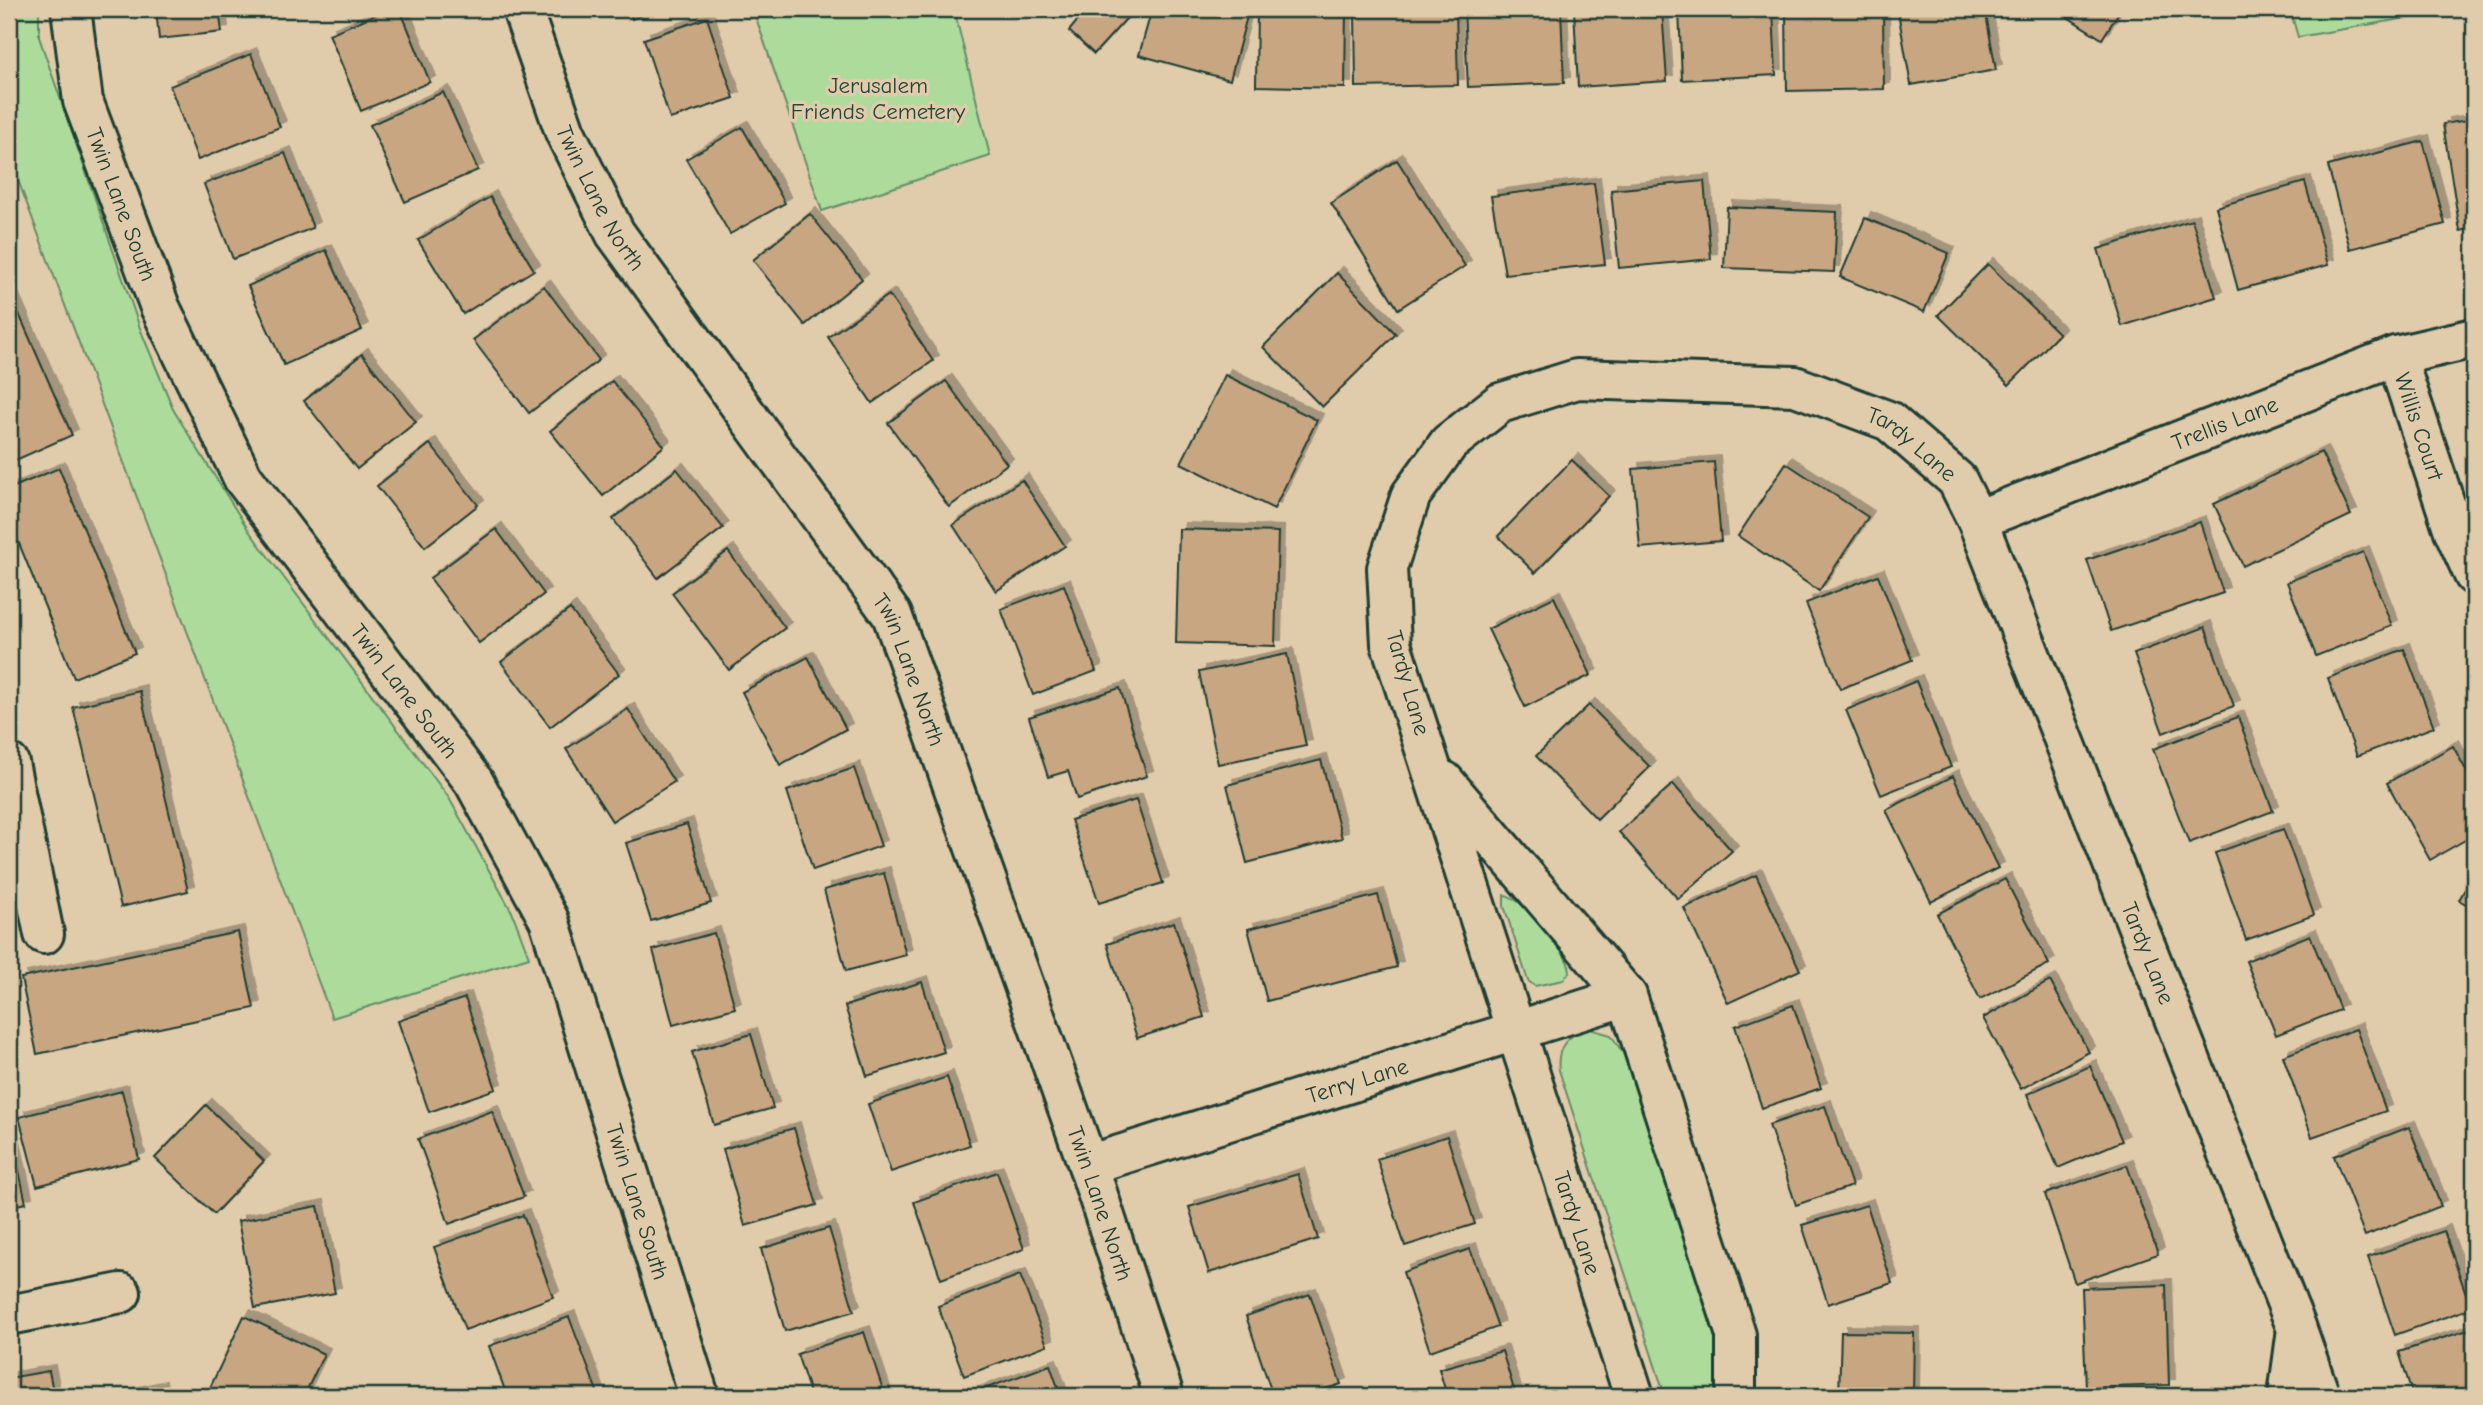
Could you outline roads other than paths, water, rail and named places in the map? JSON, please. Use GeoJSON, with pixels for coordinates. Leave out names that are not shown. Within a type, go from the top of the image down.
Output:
{"type":"FeatureCollection","features":[{"type":"Feature","properties":{"kind":"street","name":"Twin Lane South"},"geometry":{"type":"LineString","coordinates":[[71,9],[83,101],[160,307],[243,478],[474,782],[549,920],[699,1396]]}},
{"type":"Feature","properties":{"kind":"street","name":"Twin Lane North"},"geometry":{"type":"LineString","coordinates":[[522,9],[565,132],[615,233],[892,615],[1088,1165],[1164,1396]]}},
{"type":"Feature","properties":{"kind":"street","name":"Trellis Lane"},"geometry":{"type":"LineString","coordinates":[[1977,520],[2396,356],[2474,338]]}},
{"type":"Feature","properties":{"kind":"street","name":"Willis Court"},"geometry":{"type":"LineString","coordinates":[[2396,356],[2454,531],[2474,575]]}},
{"type":"Feature","properties":{"kind":"street","name":"Tardy Lane"},"geometry":{"type":"LineString","coordinates":[[1634,1396],[1391,644],[1387,568],[1411,495],[1449,443],[1500,403],[1577,379],[1795,386],[1889,421],[1956,480],[1977,520],[2297,1329],[2320,1396]]}},
{"type":"Feature","properties":{"kind":"street"},"geometry":{"type":"LineString","coordinates":[[9,763],[44,934]]}},
{"type":"Feature","properties":{"kind":"street","name":"Tardy Lane"},"geometry":{"type":"LineString","coordinates":[[1433,769],[1628,996],[1736,1335],[1736,1396]]}},
{"type":"Feature","properties":{"kind":"street","name":"Terry Lane"},"geometry":{"type":"LineString","coordinates":[[1088,1165],[1628,996]]}},
{"type":"Feature","properties":{"kind":"street"},"geometry":{"type":"LineString","coordinates":[[9,1315],[121,1293]]}},
{"type":"Feature","properties":{"kind":"street","name":"Tardy Lane"},"geometry":{"type":"LineString","coordinates":[[2288,1396],[2297,1329]]}},
{"type":"Feature","properties":{"kind":"park label","name":"Jerusalem Friends Cemetery"},"geometry":{"type":"Point","coordinates":[878,98]}}]}
